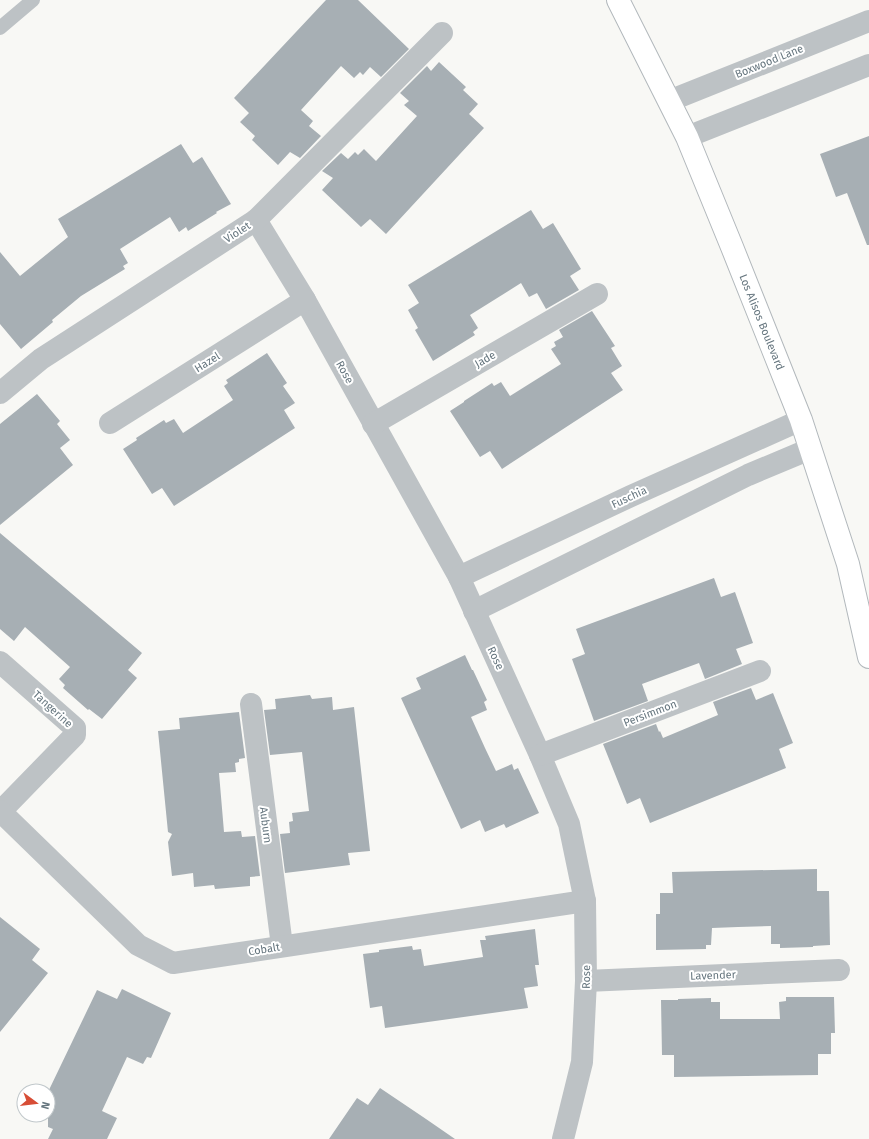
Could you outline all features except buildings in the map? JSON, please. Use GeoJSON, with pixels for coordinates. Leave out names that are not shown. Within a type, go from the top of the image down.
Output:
{"type":"FeatureCollection","features":[{"type":"Feature","properties":{"kind":"main road","name":"Los Alisos Boulevard"},"geometry":{"type":"LineString","coordinates":[[618,0],[687,137],[801,420],[848,564],[869,657]]}},
{"type":"Feature","properties":{"kind":"street","name":"Boxwood Lane"},"geometry":{"type":"LineString","coordinates":[[669,101],[869,21]]}},
{"type":"Feature","properties":{"kind":"street","name":"Violet"},"geometry":{"type":"LineString","coordinates":[[0,393],[41,359],[256,220],[442,33]]}},
{"type":"Feature","properties":{"kind":"street"},"geometry":{"type":"LineString","coordinates":[[687,137],[869,65]]}},
{"type":"Feature","properties":{"kind":"street","name":"Rose"},"geometry":{"type":"LineString","coordinates":[[256,220],[305,300],[459,576],[540,755],[569,824],[585,901],[586,981],[582,1062],[563,1139]]}},
{"type":"Feature","properties":{"kind":"street","name":"Jade"},"geometry":{"type":"LineString","coordinates":[[373,424],[597,294]]}},
{"type":"Feature","properties":{"kind":"street","name":"Hazel"},"geometry":{"type":"LineString","coordinates":[[110,423],[305,300]]}},
{"type":"Feature","properties":{"kind":"street","name":"Fuschia"},"geometry":{"type":"LineString","coordinates":[[459,576],[631,496],[801,420]]}},
{"type":"Feature","properties":{"kind":"street"},"geometry":{"type":"LineString","coordinates":[[474,611],[748,475],[810,449]]}},
{"type":"Feature","properties":{"kind":"street","name":"Tangerine"},"geometry":{"type":"LineString","coordinates":[[0,662],[75,728],[75,734],[0,811]]}},
{"type":"Feature","properties":{"kind":"street","name":"Persimmon"},"geometry":{"type":"LineString","coordinates":[[540,755],[760,671]]}},
{"type":"Feature","properties":{"kind":"street","name":"Auburn"},"geometry":{"type":"LineString","coordinates":[[251,704],[282,946]]}},
{"type":"Feature","properties":{"kind":"street","name":"Cobalt"},"geometry":{"type":"LineString","coordinates":[[0,811],[138,945],[173,963],[585,901]]}},
{"type":"Feature","properties":{"kind":"street","name":"Lavender"},"geometry":{"type":"LineString","coordinates":[[586,981],[839,970]]}},
{"type":"Feature","properties":{"kind":"lane"},"geometry":{"type":"LineString","coordinates":[[0,28],[33,0]]}}]}
